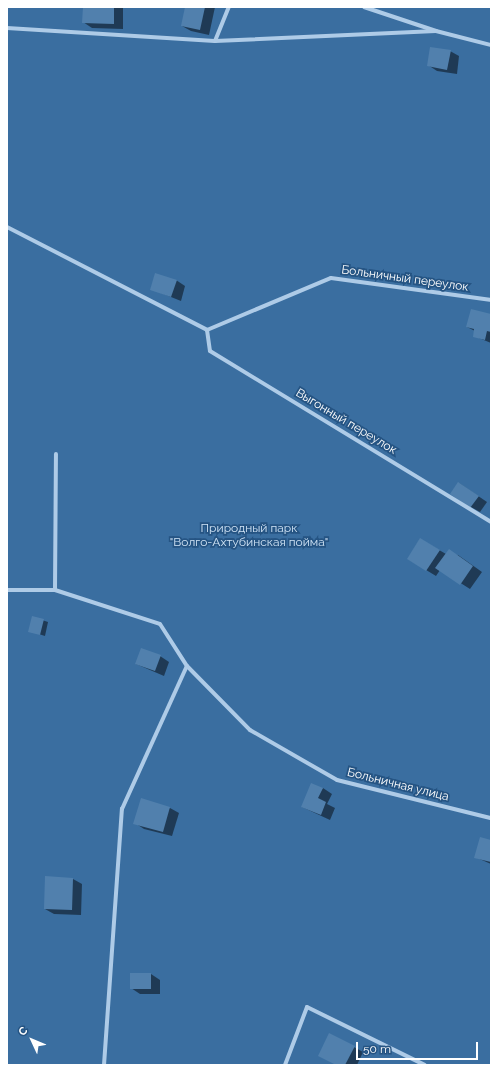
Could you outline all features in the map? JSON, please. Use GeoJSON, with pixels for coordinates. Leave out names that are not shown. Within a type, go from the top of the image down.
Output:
{"type":"FeatureCollection","features":[{"type":"Feature","properties":{"kind":"street"},"geometry":{"type":"LineString","coordinates":[[215,41],[229,7]]}},
{"type":"Feature","properties":{"kind":"street"},"geometry":{"type":"LineString","coordinates":[[364,7],[436,31],[491,45]]}},
{"type":"Feature","properties":{"kind":"street"},"geometry":{"type":"LineString","coordinates":[[7,28],[215,41],[436,31]]}},
{"type":"Feature","properties":{"kind":"street"},"geometry":{"type":"LineString","coordinates":[[7,227],[207,330]]}},
{"type":"Feature","properties":{"kind":"street","name":"Больничный переулок"},"geometry":{"type":"LineString","coordinates":[[207,330],[331,278],[491,300]]}},
{"type":"Feature","properties":{"kind":"street","name":"Выгонный переулок"},"geometry":{"type":"LineString","coordinates":[[207,330],[210,351],[491,522]]}},
{"type":"Feature","properties":{"kind":"street"},"geometry":{"type":"LineString","coordinates":[[55,590],[56,454]]}},
{"type":"Feature","properties":{"kind":"street","name":"Больничная улица"},"geometry":{"type":"LineString","coordinates":[[7,590],[55,590],[160,624],[187,666],[250,730],[337,780],[491,818]]}},
{"type":"Feature","properties":{"kind":"street"},"geometry":{"type":"LineString","coordinates":[[104,1065],[122,808],[187,666]]}},
{"type":"Feature","properties":{"kind":"street"},"geometry":{"type":"LineString","coordinates":[[285,1065],[307,1007],[425,1065]]}},
{"type":"Feature","properties":{"kind":"green space","name":"Природный парк \"Волго-Ахтубинская пойма\""},"geometry":{"type":"Polygon","coordinates":[[[7,7],[491,7],[491,1065],[7,1065],[7,7]]]}},
{"type":"Feature","properties":{"kind":"building"},"geometry":{"type":"Polygon","coordinates":[[[83,7],[114,7],[114,24],[82,23],[83,7]]]}},
{"type":"Feature","properties":{"kind":"building"},"geometry":{"type":"Polygon","coordinates":[[[185,7],[205,7],[200,30],[181,26],[185,7]]]}},
{"type":"Feature","properties":{"kind":"building"},"geometry":{"type":"Polygon","coordinates":[[[430,47],[451,50],[447,70],[427,66],[430,47]]]}},
{"type":"Feature","properties":{"kind":"building"},"geometry":{"type":"Polygon","coordinates":[[[155,273],[177,280],[171,297],[150,290],[155,273]]]}},
{"type":"Feature","properties":{"kind":"building"},"geometry":{"type":"Polygon","coordinates":[[[471,309],[491,314],[491,332],[487,331],[485,340],[473,337],[474,329],[466,327],[471,309]]]}},
{"type":"Feature","properties":{"kind":"building"},"geometry":{"type":"Polygon","coordinates":[[[458,482],[479,496],[470,508],[450,494],[458,482]]]}},
{"type":"Feature","properties":{"kind":"building"},"geometry":{"type":"Polygon","coordinates":[[[420,538],[440,550],[426,571],[407,559],[420,538]]]}},
{"type":"Feature","properties":{"kind":"building"},"geometry":{"type":"Polygon","coordinates":[[[449,549],[473,566],[460,585],[435,568],[449,549]]]}},
{"type":"Feature","properties":{"kind":"building"},"geometry":{"type":"Polygon","coordinates":[[[32,616],[44,619],[40,635],[28,632],[32,616]]]}},
{"type":"Feature","properties":{"kind":"building"},"geometry":{"type":"Polygon","coordinates":[[[141,648],[161,655],[155,671],[135,664],[141,648]]]}},
{"type":"Feature","properties":{"kind":"building"},"geometry":{"type":"Polygon","coordinates":[[[311,783],[323,788],[318,798],[326,802],[321,815],[301,807],[311,783]]]}},
{"type":"Feature","properties":{"kind":"building"},"geometry":{"type":"Polygon","coordinates":[[[141,798],[170,807],[163,832],[133,824],[141,798]]]}},
{"type":"Feature","properties":{"kind":"building"},"geometry":{"type":"Polygon","coordinates":[[[480,837],[491,840],[491,862],[474,858],[480,837]]]}},
{"type":"Feature","properties":{"kind":"building"},"geometry":{"type":"Polygon","coordinates":[[[45,876],[73,878],[72,910],[44,909],[45,876]]]}},
{"type":"Feature","properties":{"kind":"building"},"geometry":{"type":"Polygon","coordinates":[[[130,973],[151,973],[151,989],[130,989],[130,973]]]}},
{"type":"Feature","properties":{"kind":"building"},"geometry":{"type":"Polygon","coordinates":[[[329,1033],[355,1046],[345,1065],[336,1065],[318,1056],[329,1033]]]}}]}
